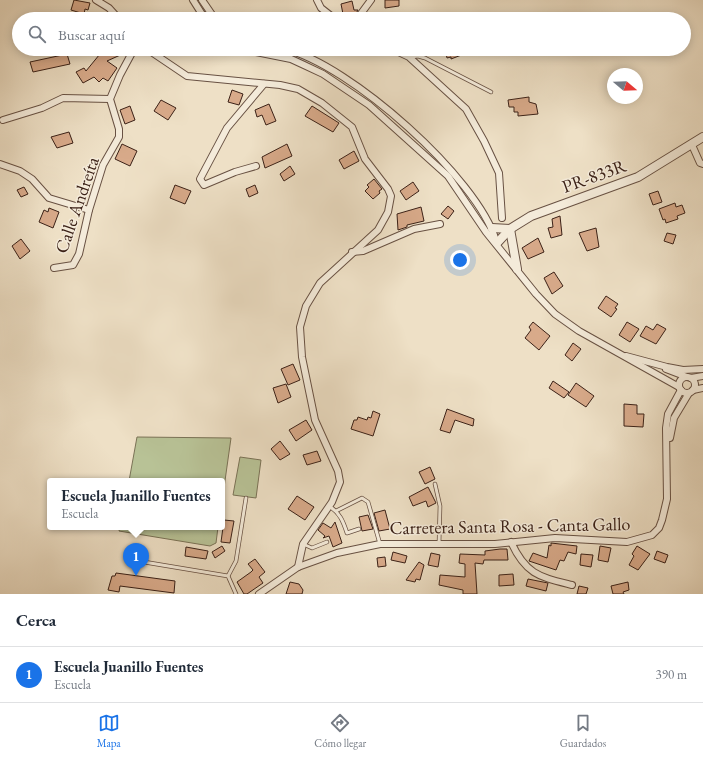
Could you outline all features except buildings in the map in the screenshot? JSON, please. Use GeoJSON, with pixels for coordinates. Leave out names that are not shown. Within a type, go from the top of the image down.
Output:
{"type":"FeatureCollection","features":[{"type":"Feature","properties":{"kind":"street"},"geometry":{"type":"LineString","coordinates":[[96,0],[113,12]]}},
{"type":"Feature","properties":{"kind":"street"},"geometry":{"type":"LineString","coordinates":[[193,0],[201,12]]}},
{"type":"Feature","properties":{"kind":"street"},"geometry":{"type":"LineString","coordinates":[[202,0],[210,12]]}},
{"type":"Feature","properties":{"kind":"street"},"geometry":{"type":"LineString","coordinates":[[317,0],[321,8],[326,12]]}},
{"type":"Feature","properties":{"kind":"street"},"geometry":{"type":"LineString","coordinates":[[362,12],[371,0]]}},
{"type":"Feature","properties":{"kind":"street"},"geometry":{"type":"LineString","coordinates":[[3,120],[42,108],[63,98],[110,99],[130,56]]}},
{"type":"Feature","properties":{"kind":"street"},"geometry":{"type":"LineString","coordinates":[[157,56],[186,76],[280,85],[298,89],[335,112],[352,127],[366,159],[388,189],[391,196],[389,208],[378,230],[366,242],[352,252],[320,283],[306,306],[300,327],[302,357],[315,420],[338,471],[340,482],[329,506],[303,544],[298,567]]}},
{"type":"Feature","properties":{"kind":"street"},"geometry":{"type":"LineString","coordinates":[[272,56],[291,60],[304,65],[329,78],[369,105],[448,176],[486,232],[497,242],[536,294],[555,314],[580,331],[624,355],[680,389],[691,391],[703,388]]}},
{"type":"Feature","properties":{"kind":"street"},"geometry":{"type":"LineString","coordinates":[[306,56],[327,66],[372,98],[437,154],[465,187],[492,228],[497,242]]}},
{"type":"Feature","properties":{"kind":"street"},"geometry":{"type":"LineString","coordinates":[[409,57],[466,109],[481,134],[499,173],[502,218]]}},
{"type":"Feature","properties":{"kind":"street"},"geometry":{"type":"LineString","coordinates":[[256,166],[235,172],[204,185],[200,179],[227,128],[264,84]]}},
{"type":"Feature","properties":{"kind":"street","name":"Calle Andreíta"},"geometry":{"type":"LineString","coordinates":[[54,268],[70,267],[76,260],[103,165],[119,137],[119,129],[110,99]]}},
{"type":"Feature","properties":{"kind":"street","name":"PR-833R"},"geometry":{"type":"LineString","coordinates":[[497,242],[510,229],[531,216],[638,177],[703,137]]}},
{"type":"Feature","properties":{"kind":"street"},"geometry":{"type":"LineString","coordinates":[[692,145],[700,163],[703,164]]}},
{"type":"Feature","properties":{"kind":"street"},"geometry":{"type":"LineString","coordinates":[[0,164],[20,171],[32,179],[48,198],[89,210]]}},
{"type":"Feature","properties":{"kind":"street"},"geometry":{"type":"LineString","coordinates":[[352,252],[363,251],[414,229],[440,224]]}},
{"type":"Feature","properties":{"kind":"street"},"geometry":{"type":"LineString","coordinates":[[492,228],[510,229],[517,269]]}},
{"type":"Feature","properties":{"kind":"street"},"geometry":{"type":"LineString","coordinates":[[624,355],[683,370],[703,369]]}},
{"type":"Feature","properties":{"kind":"street"},"geometry":{"type":"LineString","coordinates":[[653,363],[689,377],[703,376]]}},
{"type":"Feature","properties":{"kind":"street"},"geometry":{"type":"LineString","coordinates":[[689,377],[695,385],[691,391]]}},
{"type":"Feature","properties":{"kind":"street","name":"Carretera Santa Rosa - Canta Gallo"},"geometry":{"type":"LineString","coordinates":[[262,593],[298,567],[337,553],[380,544],[511,542],[556,538],[627,542],[652,535],[659,528],[667,499],[668,443],[666,428],[668,414],[680,389],[681,379],[689,377]]}},
{"type":"Feature","properties":{"kind":"street","name":"Carretera Santa Rosa - Canta Gallo"},"geometry":{"type":"LineString","coordinates":[[668,443],[674,418],[691,391]]}},
{"type":"Feature","properties":{"kind":"street"},"geometry":{"type":"LineString","coordinates":[[511,542],[524,565],[534,574],[572,585]]}},
{"type":"Feature","properties":{"kind":"lane"},"geometry":{"type":"LineString","coordinates":[[409,57],[418,56],[425,58],[491,92]]}},
{"type":"Feature","properties":{"kind":"lane"},"geometry":{"type":"LineString","coordinates":[[435,484],[440,506],[439,544]]}},
{"type":"Feature","properties":{"kind":"lane"},"geometry":{"type":"LineString","coordinates":[[228,576],[236,561],[246,498]]}},
{"type":"Feature","properties":{"kind":"lane"},"geometry":{"type":"LineString","coordinates":[[336,510],[362,498],[368,502],[380,544]]}},
{"type":"Feature","properties":{"kind":"lane"},"geometry":{"type":"LineString","coordinates":[[329,506],[336,510],[342,518],[347,532],[359,529]]}},
{"type":"Feature","properties":{"kind":"lane"},"geometry":{"type":"LineString","coordinates":[[303,544],[312,548],[327,542]]}},
{"type":"Feature","properties":{"kind":"lane"},"geometry":{"type":"LineString","coordinates":[[138,560],[228,576]]}},
{"type":"Feature","properties":{"kind":"lane"},"geometry":{"type":"LineString","coordinates":[[228,576],[236,594]]}},
{"type":"Feature","properties":{"kind":"green space"},"geometry":{"type":"Polygon","coordinates":[[[137,437],[231,438],[225,481],[225,478],[130,478],[137,437]]]}},
{"type":"Feature","properties":{"kind":"green space"},"geometry":{"type":"Polygon","coordinates":[[[240,457],[261,460],[256,498],[233,495],[240,457]]]}},
{"type":"Feature","properties":{"kind":"green space"},"geometry":{"type":"Polygon","coordinates":[[[218,530],[216,543],[210,546],[119,531],[218,530]]]}},
{"type":"Feature","properties":{"kind":"place","name":"Escuela Juanillo Fuentes"},"geometry":{"type":"Point","coordinates":[136,576]}}]}
